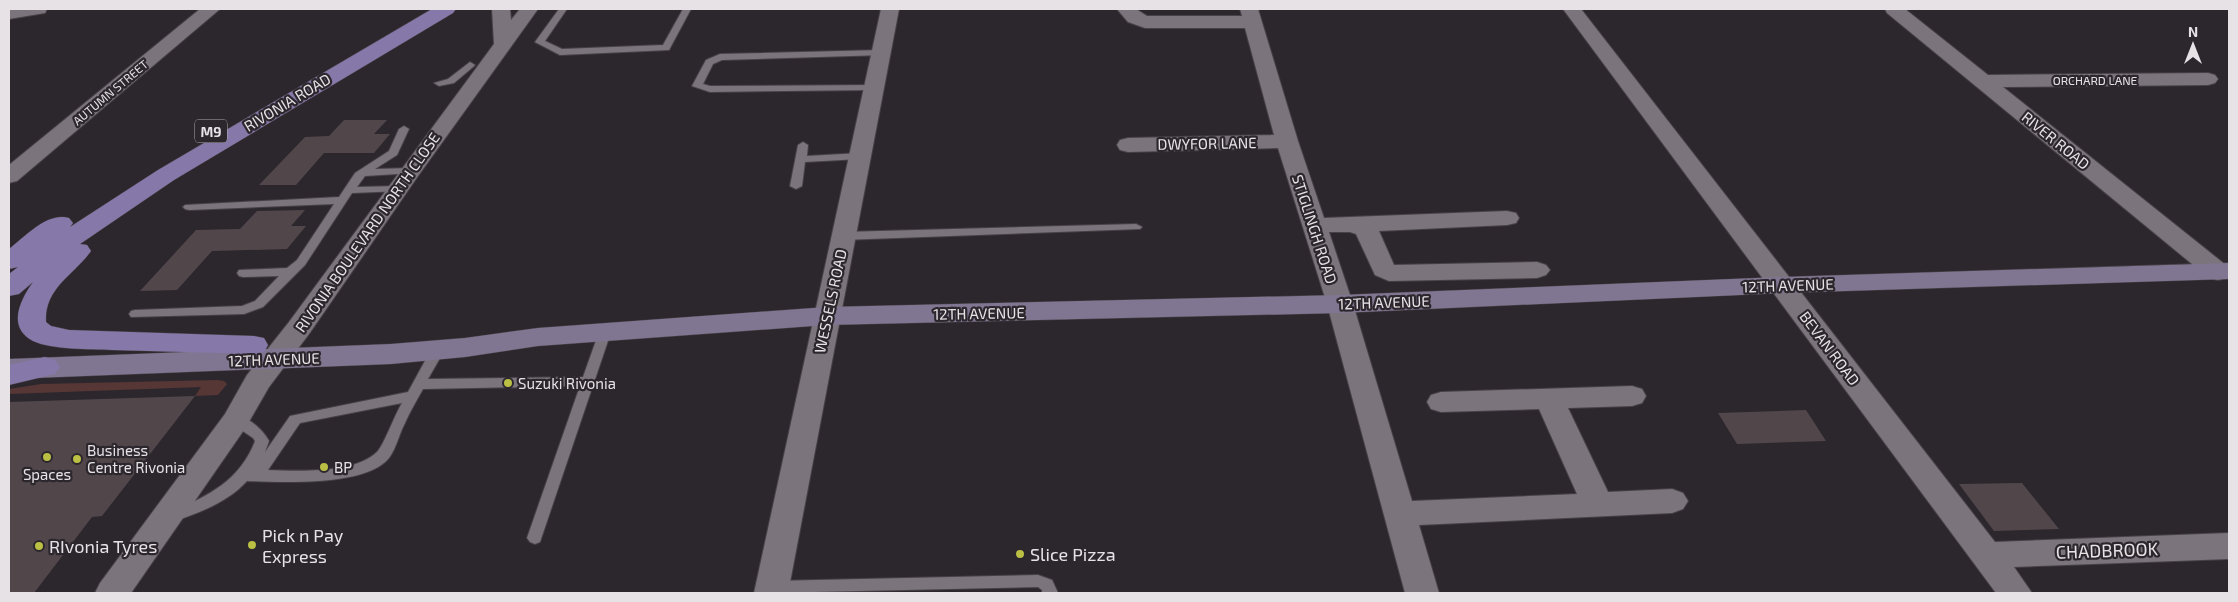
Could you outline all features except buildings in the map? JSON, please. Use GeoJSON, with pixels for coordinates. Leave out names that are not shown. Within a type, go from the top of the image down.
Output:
{"type":"FeatureCollection","features":[{"type":"Feature","properties":{"kind":"main road","name":"RIVONIA ROAD"},"geometry":{"type":"LineString","coordinates":[[9,261],[76,211],[418,9]]}},
{"type":"Feature","properties":{"kind":"main road","name":"RIVONIA ROAD"},"geometry":{"type":"LineString","coordinates":[[9,288],[60,245],[166,175],[446,9]]}},
{"type":"Feature","properties":{"kind":"main road"},"geometry":{"type":"LineString","coordinates":[[166,175],[95,234],[50,279],[40,292],[32,308],[32,324],[42,334],[69,339],[272,349]]}},
{"type":"Feature","properties":{"kind":"main road","name":"12TH AVENUE"},"geometry":{"type":"LineString","coordinates":[[9,353],[272,349],[438,351],[492,346],[538,337],[827,316],[1340,304],[1783,285],[2223,271]]}},
{"type":"Feature","properties":{"kind":"main road","name":"12TH AVENUE"},"geometry":{"type":"LineString","coordinates":[[9,369],[493,334],[538,337]]}},
{"type":"Feature","properties":{"kind":"main road"},"geometry":{"type":"LineString","coordinates":[[9,374],[45,367]]}},
{"type":"Feature","properties":{"kind":"street"},"geometry":{"type":"LineString","coordinates":[[9,13],[38,9]]}},
{"type":"Feature","properties":{"kind":"street","name":"AUTUMN STREET"},"geometry":{"type":"LineString","coordinates":[[9,176],[211,9]]}},
{"type":"Feature","properties":{"kind":"street"},"geometry":{"type":"LineString","coordinates":[[501,9],[503,43]]}},
{"type":"Feature","properties":{"kind":"street","name":"RIVONIA BOULEVARD NORTH CLOSE"},"geometry":{"type":"LineString","coordinates":[[112,593],[236,420],[257,382],[272,349],[404,180],[529,9]]}},
{"type":"Feature","properties":{"kind":"street","name":"WESSELS ROAD"},"geometry":{"type":"LineString","coordinates":[[772,591],[890,9]]}},
{"type":"Feature","properties":{"kind":"street"},"geometry":{"type":"LineString","coordinates":[[1126,9],[1138,20],[1155,23],[1251,15]]}},
{"type":"Feature","properties":{"kind":"street","name":"BEVAN ROAD"},"geometry":{"type":"LineString","coordinates":[[1572,9],[2015,593]]}},
{"type":"Feature","properties":{"kind":"street","name":"RIVER ROAD"},"geometry":{"type":"LineString","coordinates":[[1894,9],[1982,81],[2223,271]]}},
{"type":"Feature","properties":{"kind":"street","name":"STIGLINGH ROAD"},"geometry":{"type":"LineString","coordinates":[[1251,15],[1287,141],[1340,304],[1422,593]]}},
{"type":"Feature","properties":{"kind":"street","name":"ORCHARD LANE"},"geometry":{"type":"LineString","coordinates":[[1982,81],[2208,79]]}},
{"type":"Feature","properties":{"kind":"street","name":"DWYFOR LANE"},"geometry":{"type":"LineString","coordinates":[[1128,145],[1287,141]]}},
{"type":"Feature","properties":{"kind":"street"},"geometry":{"type":"LineString","coordinates":[[1314,225],[1354,226],[1507,218]]}},
{"type":"Feature","properties":{"kind":"street"},"geometry":{"type":"LineString","coordinates":[[1354,226],[1366,230],[1384,270],[1389,273],[1537,270]]}},
{"type":"Feature","properties":{"kind":"street"},"geometry":{"type":"LineString","coordinates":[[1441,402],[1632,396]]}},
{"type":"Feature","properties":{"kind":"street"},"geometry":{"type":"LineString","coordinates":[[1549,398],[1598,504]]}},
{"type":"Feature","properties":{"kind":"street"},"geometry":{"type":"LineString","coordinates":[[1400,514],[1672,501]]}},
{"type":"Feature","properties":{"kind":"street","name":"CHADBROOK"},"geometry":{"type":"LineString","coordinates":[[1985,555],[2229,546]]}},
{"type":"Feature","properties":{"kind":"lane"},"geometry":{"type":"LineString","coordinates":[[562,9],[540,42],[560,52],[666,48],[687,9]]}},
{"type":"Feature","properties":{"kind":"lane"},"geometry":{"type":"LineString","coordinates":[[874,87],[710,90],[697,86],[709,62],[720,57],[881,53]]}},
{"type":"Feature","properties":{"kind":"lane"},"geometry":{"type":"LineString","coordinates":[[439,83],[451,82],[470,65]]}},
{"type":"Feature","properties":{"kind":"lane"},"geometry":{"type":"LineString","coordinates":[[135,314],[244,310],[259,304],[301,262],[361,173],[393,153],[404,128]]}},
{"type":"Feature","properties":{"kind":"lane"},"geometry":{"type":"LineString","coordinates":[[796,186],[803,144]]}},
{"type":"Feature","properties":{"kind":"lane"},"geometry":{"type":"LineString","coordinates":[[802,159],[860,156]]}},
{"type":"Feature","properties":{"kind":"lane"},"geometry":{"type":"LineString","coordinates":[[361,173],[404,180]]}},
{"type":"Feature","properties":{"kind":"lane"},"geometry":{"type":"LineString","coordinates":[[349,190],[404,180]]}},
{"type":"Feature","properties":{"kind":"lane"},"geometry":{"type":"LineString","coordinates":[[189,207],[342,200]]}},
{"type":"Feature","properties":{"kind":"lane"},"geometry":{"type":"LineString","coordinates":[[843,236],[1136,227]]}},
{"type":"Feature","properties":{"kind":"lane"},"geometry":{"type":"LineString","coordinates":[[243,273],[290,272]]}},
{"type":"Feature","properties":{"kind":"lane"},"geometry":{"type":"LineString","coordinates":[[535,538],[605,332]]}},
{"type":"Feature","properties":{"kind":"lane"},"geometry":{"type":"LineString","coordinates":[[250,475],[334,474],[361,469],[373,464],[387,448],[438,351]]}},
{"type":"Feature","properties":{"kind":"lane"},"geometry":{"type":"LineString","coordinates":[[166,518],[199,507],[215,499],[250,475],[295,419],[416,390],[589,381]]}},
{"type":"Feature","properties":{"kind":"lane"},"geometry":{"type":"LineString","coordinates":[[236,420],[258,434],[262,441],[250,475]]}},
{"type":"Feature","properties":{"kind":"lane"},"geometry":{"type":"LineString","coordinates":[[772,591],[990,588],[1038,581],[1046,584],[1050,589],[1050,593]]}},
{"type":"Feature","properties":{"kind":"shaded area"},"geometry":{"type":"Polygon","coordinates":[[[224,381],[227,384],[218,395],[195,396],[201,387],[9,394],[9,389],[41,384],[224,381]]]}},
{"type":"Feature","properties":{"kind":"place","name":"Suzuki Rivonia"},"geometry":{"type":"Point","coordinates":[508,383]}},
{"type":"Feature","properties":{"kind":"place","name":"Spaces"},"geometry":{"type":"Point","coordinates":[47,457]}},
{"type":"Feature","properties":{"kind":"place","name":"Business Centre Rivonia"},"geometry":{"type":"Point","coordinates":[77,459]}},
{"type":"Feature","properties":{"kind":"place","name":"BP"},"geometry":{"type":"Point","coordinates":[324,467]}},
{"type":"Feature","properties":{"kind":"place","name":"Pick n Pay Express"},"geometry":{"type":"Point","coordinates":[252,545]}},
{"type":"Feature","properties":{"kind":"place","name":"RIvonia Tyres"},"geometry":{"type":"Point","coordinates":[39,546]}},
{"type":"Feature","properties":{"kind":"place","name":"Slice Pizza"},"geometry":{"type":"Point","coordinates":[1020,554]}}]}
